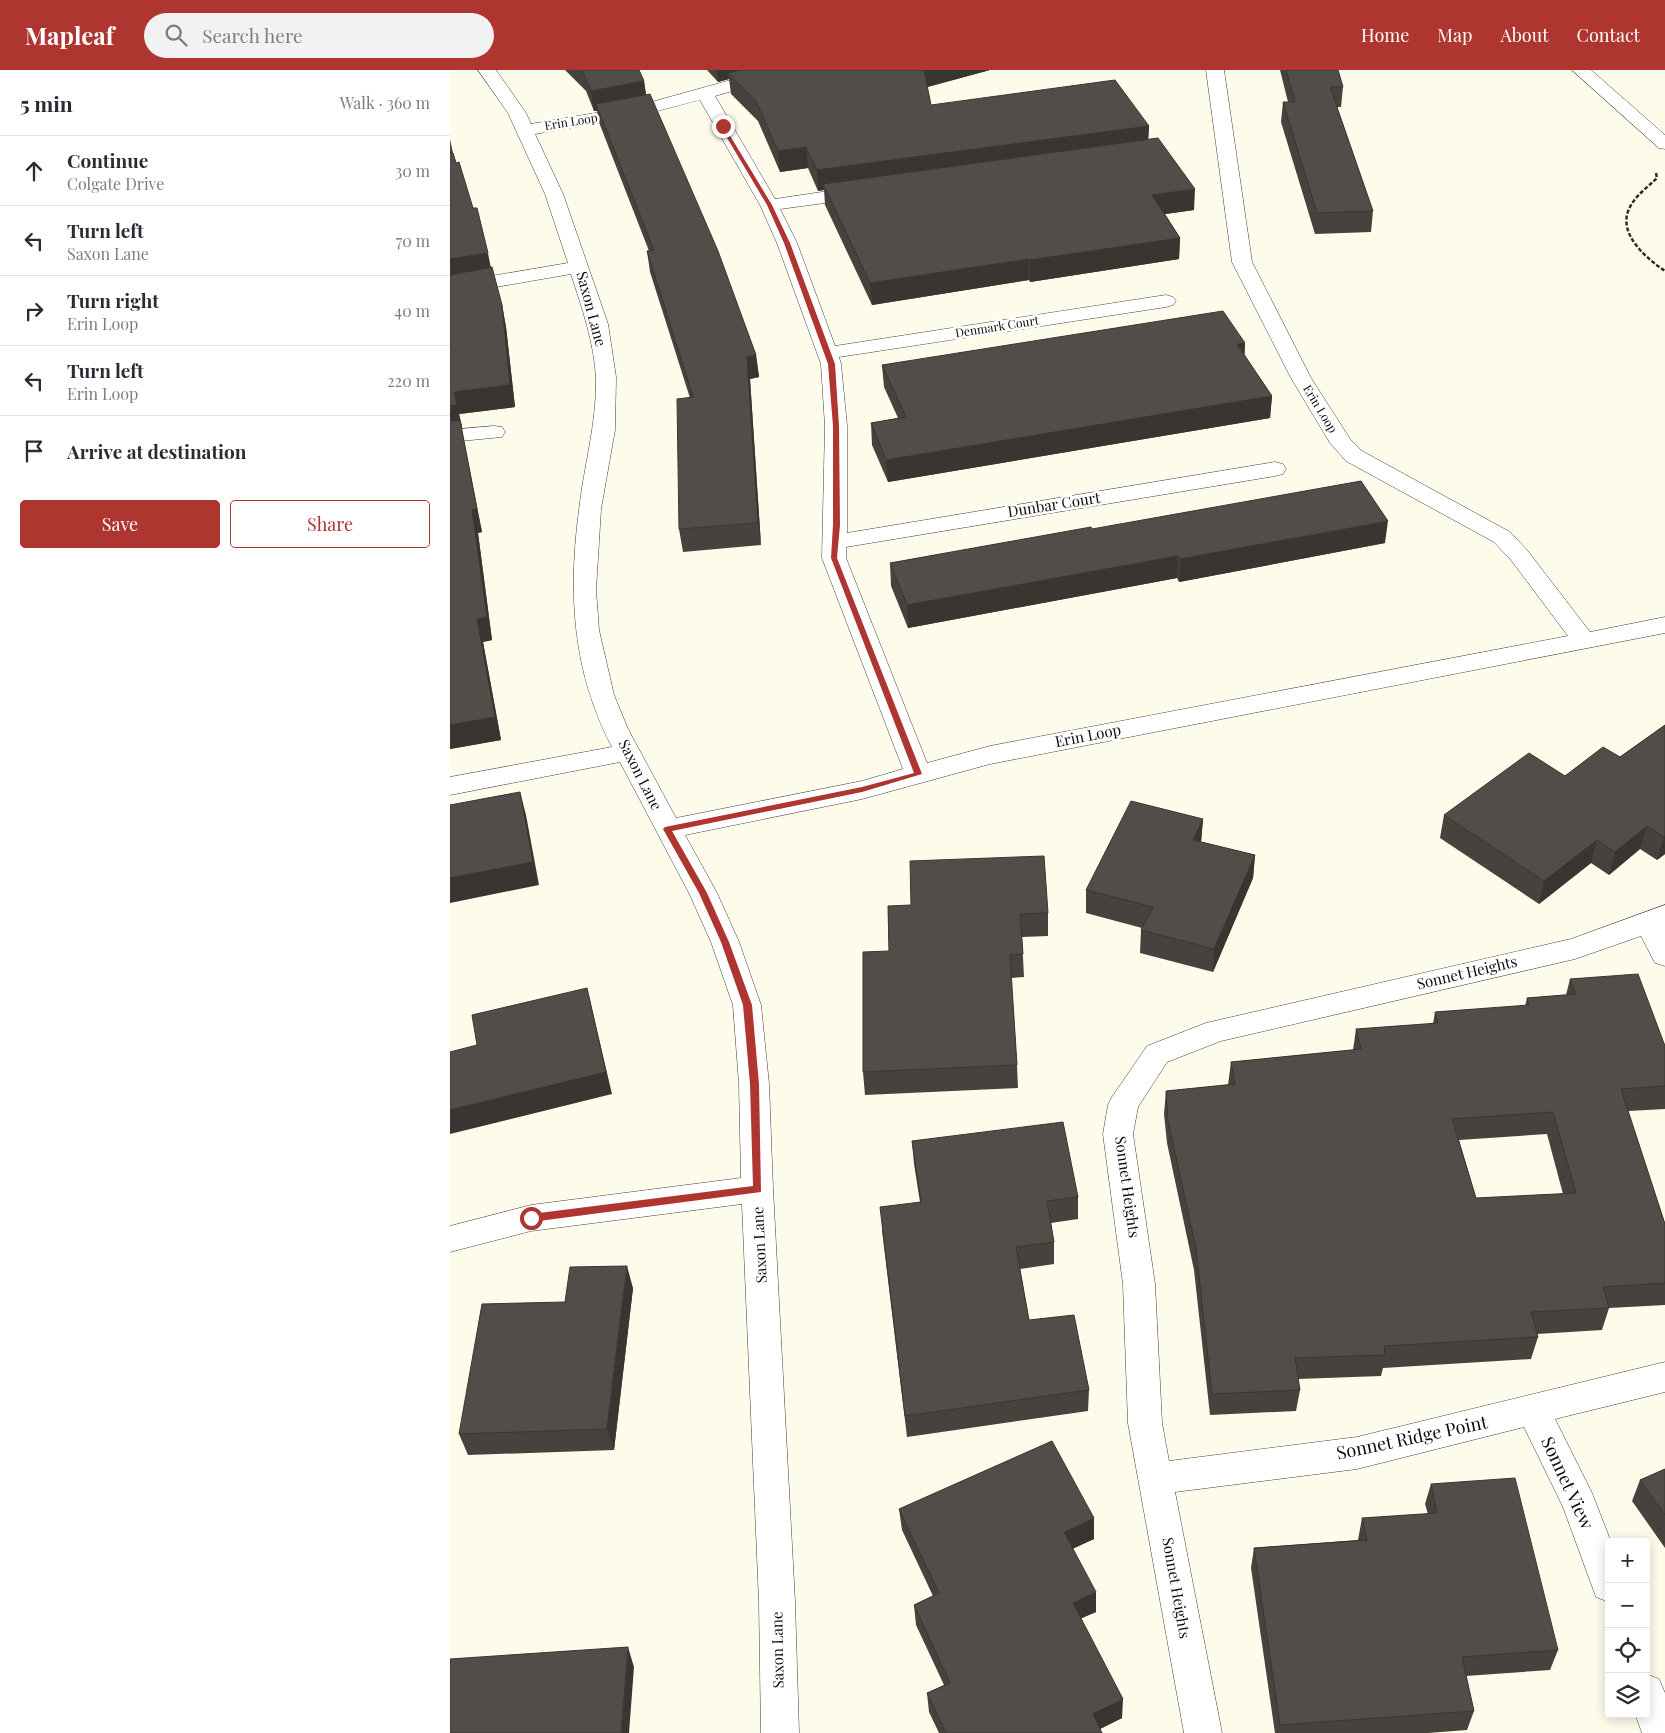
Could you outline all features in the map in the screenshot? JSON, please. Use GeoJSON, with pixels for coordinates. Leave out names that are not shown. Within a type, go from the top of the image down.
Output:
{"type":"FeatureCollection","features":[{"type":"Feature","properties":{"kind":"street","name":"Saxon Lane"},"geometry":{"type":"LineString","coordinates":[[487,70],[505,93],[525,130],[554,194],[598,324],[606,377],[604,430],[590,508],[585,550],[584,590],[587,630],[602,695],[615,729],[703,893],[725,942],[747,1005],[754,1084],[757,1189],[777,1602],[780,1733]]}},
{"type":"Feature","properties":{"kind":"street","name":"Erin Loop"},"geometry":{"type":"LineString","coordinates":[[525,130],[638,111],[786,70]]}},
{"type":"Feature","properties":{"kind":"street","name":"Erin Loop"},"geometry":{"type":"LineString","coordinates":[[1215,70],[1242,262],[1302,378],[1341,443],[1354,456],[1502,537],[1519,555],[1584,641]]}},
{"type":"Feature","properties":{"kind":"street"},"geometry":{"type":"LineString","coordinates":[[1581,70],[1665,144]]}},
{"type":"Feature","properties":{"kind":"street"},"geometry":{"type":"LineString","coordinates":[[705,93],[769,205],[787,243],[828,353],[833,373],[836,426],[834,558],[918,774]]}},
{"type":"Feature","properties":{"kind":"street"},"geometry":{"type":"LineString","coordinates":[[769,205],[877,190]]}},
{"type":"Feature","properties":{"kind":"street"},"geometry":{"type":"LineString","coordinates":[[450,289],[580,267]]}},
{"type":"Feature","properties":{"kind":"street","name":"Denmark Court"},"geometry":{"type":"LineString","coordinates":[[828,353],[1166,301]]}},
{"type":"Feature","properties":{"kind":"street"},"geometry":{"type":"LineString","coordinates":[[450,436],[494,432]]}},
{"type":"Feature","properties":{"kind":"street","name":"Dunbar Court"},"geometry":{"type":"LineString","coordinates":[[834,542],[1275,469]]}},
{"type":"Feature","properties":{"kind":"street","name":"Erin Loop"},"geometry":{"type":"LineString","coordinates":[[667,829],[862,790],[990,755],[1665,625]]}},
{"type":"Feature","properties":{"kind":"street"},"geometry":{"type":"LineString","coordinates":[[450,786],[629,752]]}},
{"type":"Feature","properties":{"kind":"street"},"geometry":{"type":"LineString","coordinates":[[1657,919],[1665,956]]}},
{"type":"Feature","properties":{"kind":"street","name":"Sonnet Heights"},"geometry":{"type":"LineString","coordinates":[[1203,1733],[1145,1424],[1139,1284],[1118,1134],[1123,1105],[1157,1054],[1216,1031],[1575,949],[1657,919]]}},
{"type":"Feature","properties":{"kind":"street"},"geometry":{"type":"LineString","coordinates":[[450,1239],[531,1218],[757,1189]]}},
{"type":"Feature","properties":{"kind":"street","name":"Sonnet Ridge Point"},"geometry":{"type":"LineString","coordinates":[[1156,1479],[1357,1453],[1534,1411],[1665,1377]]}},
{"type":"Feature","properties":{"kind":"street","name":"Sonnet View"},"geometry":{"type":"LineString","coordinates":[[1534,1411],[1580,1504],[1608,1583]]}},
{"type":"Feature","properties":{"kind":"street"},"geometry":{"type":"LineString","coordinates":[[1650,1703],[1661,1733]]}},
{"type":"Feature","properties":{"kind":"path"},"geometry":{"type":"LineString","coordinates":[[1652,168],[1657,178],[1628,207],[1626,217],[1633,240],[1641,252],[1665,271]]}},
{"type":"Feature","properties":{"kind":"building"},"geometry":{"type":"Polygon","coordinates":[[[582,70],[639,70],[644,81],[591,91],[582,70]]]}},
{"type":"Feature","properties":{"kind":"building"},"geometry":{"type":"Polygon","coordinates":[[[740,70],[924,70],[931,105],[1115,80],[1149,126],[817,170],[806,147],[778,151],[756,101],[728,73],[740,70]]]}},
{"type":"Feature","properties":{"kind":"building"},"geometry":{"type":"Polygon","coordinates":[[[1286,70],[1338,70],[1343,87],[1330,87],[1373,211],[1317,213],[1283,102],[1295,102],[1286,70]]]}},
{"type":"Feature","properties":{"kind":"building"},"geometry":{"type":"Polygon","coordinates":[[[650,94],[718,251],[756,355],[747,357],[758,523],[679,529],[677,399],[693,397],[647,251],[654,250],[596,104],[650,94]]]}},
{"type":"Feature","properties":{"kind":"building"},"geometry":{"type":"Polygon","coordinates":[[[1158,138],[1195,189],[1152,195],[1180,238],[870,283],[823,184],[1158,138]]]}},
{"type":"Feature","properties":{"kind":"building"},"geometry":{"type":"Polygon","coordinates":[[[450,153],[453,153],[456,163],[459,162],[473,208],[477,208],[488,253],[450,259],[450,153]]]}},
{"type":"Feature","properties":{"kind":"building"},"geometry":{"type":"Polygon","coordinates":[[[492,267],[502,305],[510,385],[454,392],[457,405],[450,406],[450,275],[492,267]]]}},
{"type":"Feature","properties":{"kind":"building"},"geometry":{"type":"Polygon","coordinates":[[[1223,311],[1245,343],[1237,344],[1272,396],[886,460],[871,423],[906,417],[882,365],[1223,311]]]}},
{"type":"Feature","properties":{"kind":"building"},"geometry":{"type":"Polygon","coordinates":[[[460,420],[477,509],[472,510],[487,617],[477,619],[495,717],[450,725],[450,421],[460,420]]]}},
{"type":"Feature","properties":{"kind":"building"},"geometry":{"type":"Polygon","coordinates":[[[1361,481],[1388,521],[1180,559],[1178,556],[907,605],[890,563],[1091,527],[1092,529],[1361,481]]]}},
{"type":"Feature","properties":{"kind":"building"},"geometry":{"type":"Polygon","coordinates":[[[1665,725],[1664,837],[1647,826],[1615,852],[1597,840],[1544,881],[1444,815],[1529,753],[1565,776],[1603,747],[1620,757],[1665,725]]]}},
{"type":"Feature","properties":{"kind":"building"},"geometry":{"type":"Polygon","coordinates":[[[520,792],[533,862],[450,878],[450,805],[520,792]]]}},
{"type":"Feature","properties":{"kind":"building"},"geometry":{"type":"Polygon","coordinates":[[[1131,801],[1203,819],[1193,840],[1255,855],[1214,949],[1141,930],[1153,907],[1086,890],[1131,801]]]}},
{"type":"Feature","properties":{"kind":"building"},"geometry":{"type":"Polygon","coordinates":[[[1044,856],[1048,913],[1020,914],[1023,954],[1010,955],[1017,1065],[863,1072],[863,952],[889,951],[888,906],[911,905],[910,861],[1044,856]]]}},
{"type":"Feature","properties":{"kind":"building"},"geometry":{"type":"Polygon","coordinates":[[[1638,974],[1665,1046],[1665,1086],[1621,1089],[1665,1224],[1665,1283],[1603,1287],[1609,1308],[1531,1312],[1538,1337],[1384,1346],[1385,1355],[1295,1358],[1300,1390],[1212,1394],[1196,1248],[1168,1121],[1166,1091],[1235,1084],[1231,1062],[1361,1049],[1356,1029],[1438,1023],[1435,1012],[1529,1005],[1527,998],[1576,994],[1570,979],[1638,974]],[[1553,1112],[1452,1119],[1476,1198],[1576,1193],[1553,1112]]]}},
{"type":"Feature","properties":{"kind":"building"},"geometry":{"type":"Polygon","coordinates":[[[587,988],[606,1072],[450,1110],[450,1052],[477,1045],[472,1015],[587,988]]]}},
{"type":"Feature","properties":{"kind":"building"},"geometry":{"type":"Polygon","coordinates":[[[1063,1122],[1078,1197],[1047,1201],[1054,1242],[1016,1247],[1029,1320],[1074,1315],[1089,1390],[905,1416],[880,1207],[921,1202],[912,1141],[1063,1122]]]}},
{"type":"Feature","properties":{"kind":"building"},"geometry":{"type":"Polygon","coordinates":[[[627,1266],[607,1429],[459,1434],[482,1304],[565,1302],[570,1267],[627,1266]]]}},
{"type":"Feature","properties":{"kind":"building"},"geometry":{"type":"Polygon","coordinates":[[[1052,1441],[1094,1518],[1064,1532],[1096,1592],[1073,1603],[1123,1699],[1093,1714],[1102,1733],[946,1733],[927,1693],[950,1683],[914,1605],[939,1593],[899,1509],[1052,1441]]]}},
{"type":"Feature","properties":{"kind":"building"},"geometry":{"type":"Polygon","coordinates":[[[1665,1469],[1665,1515],[1640,1480],[1665,1469]]]}},
{"type":"Feature","properties":{"kind":"building"},"geometry":{"type":"Polygon","coordinates":[[[1515,1478],[1558,1650],[1462,1657],[1474,1711],[1280,1725],[1254,1548],[1367,1540],[1362,1518],[1437,1513],[1431,1484],[1515,1478]]]}},
{"type":"Feature","properties":{"kind":"building"},"geometry":{"type":"Polygon","coordinates":[[[628,1647],[621,1733],[450,1733],[450,1659],[628,1647]]]}},
{"type":"Feature","properties":{"kind":"route"},"geometry":{"type":"LineString","coordinates":[[531,1218],[757,1189],[754,1084],[747,1005],[725,942],[703,893],[667,829],[862,790],[918,774],[834,558],[836,426],[832,364],[787,243],[769,205],[723,126]]}}]}
